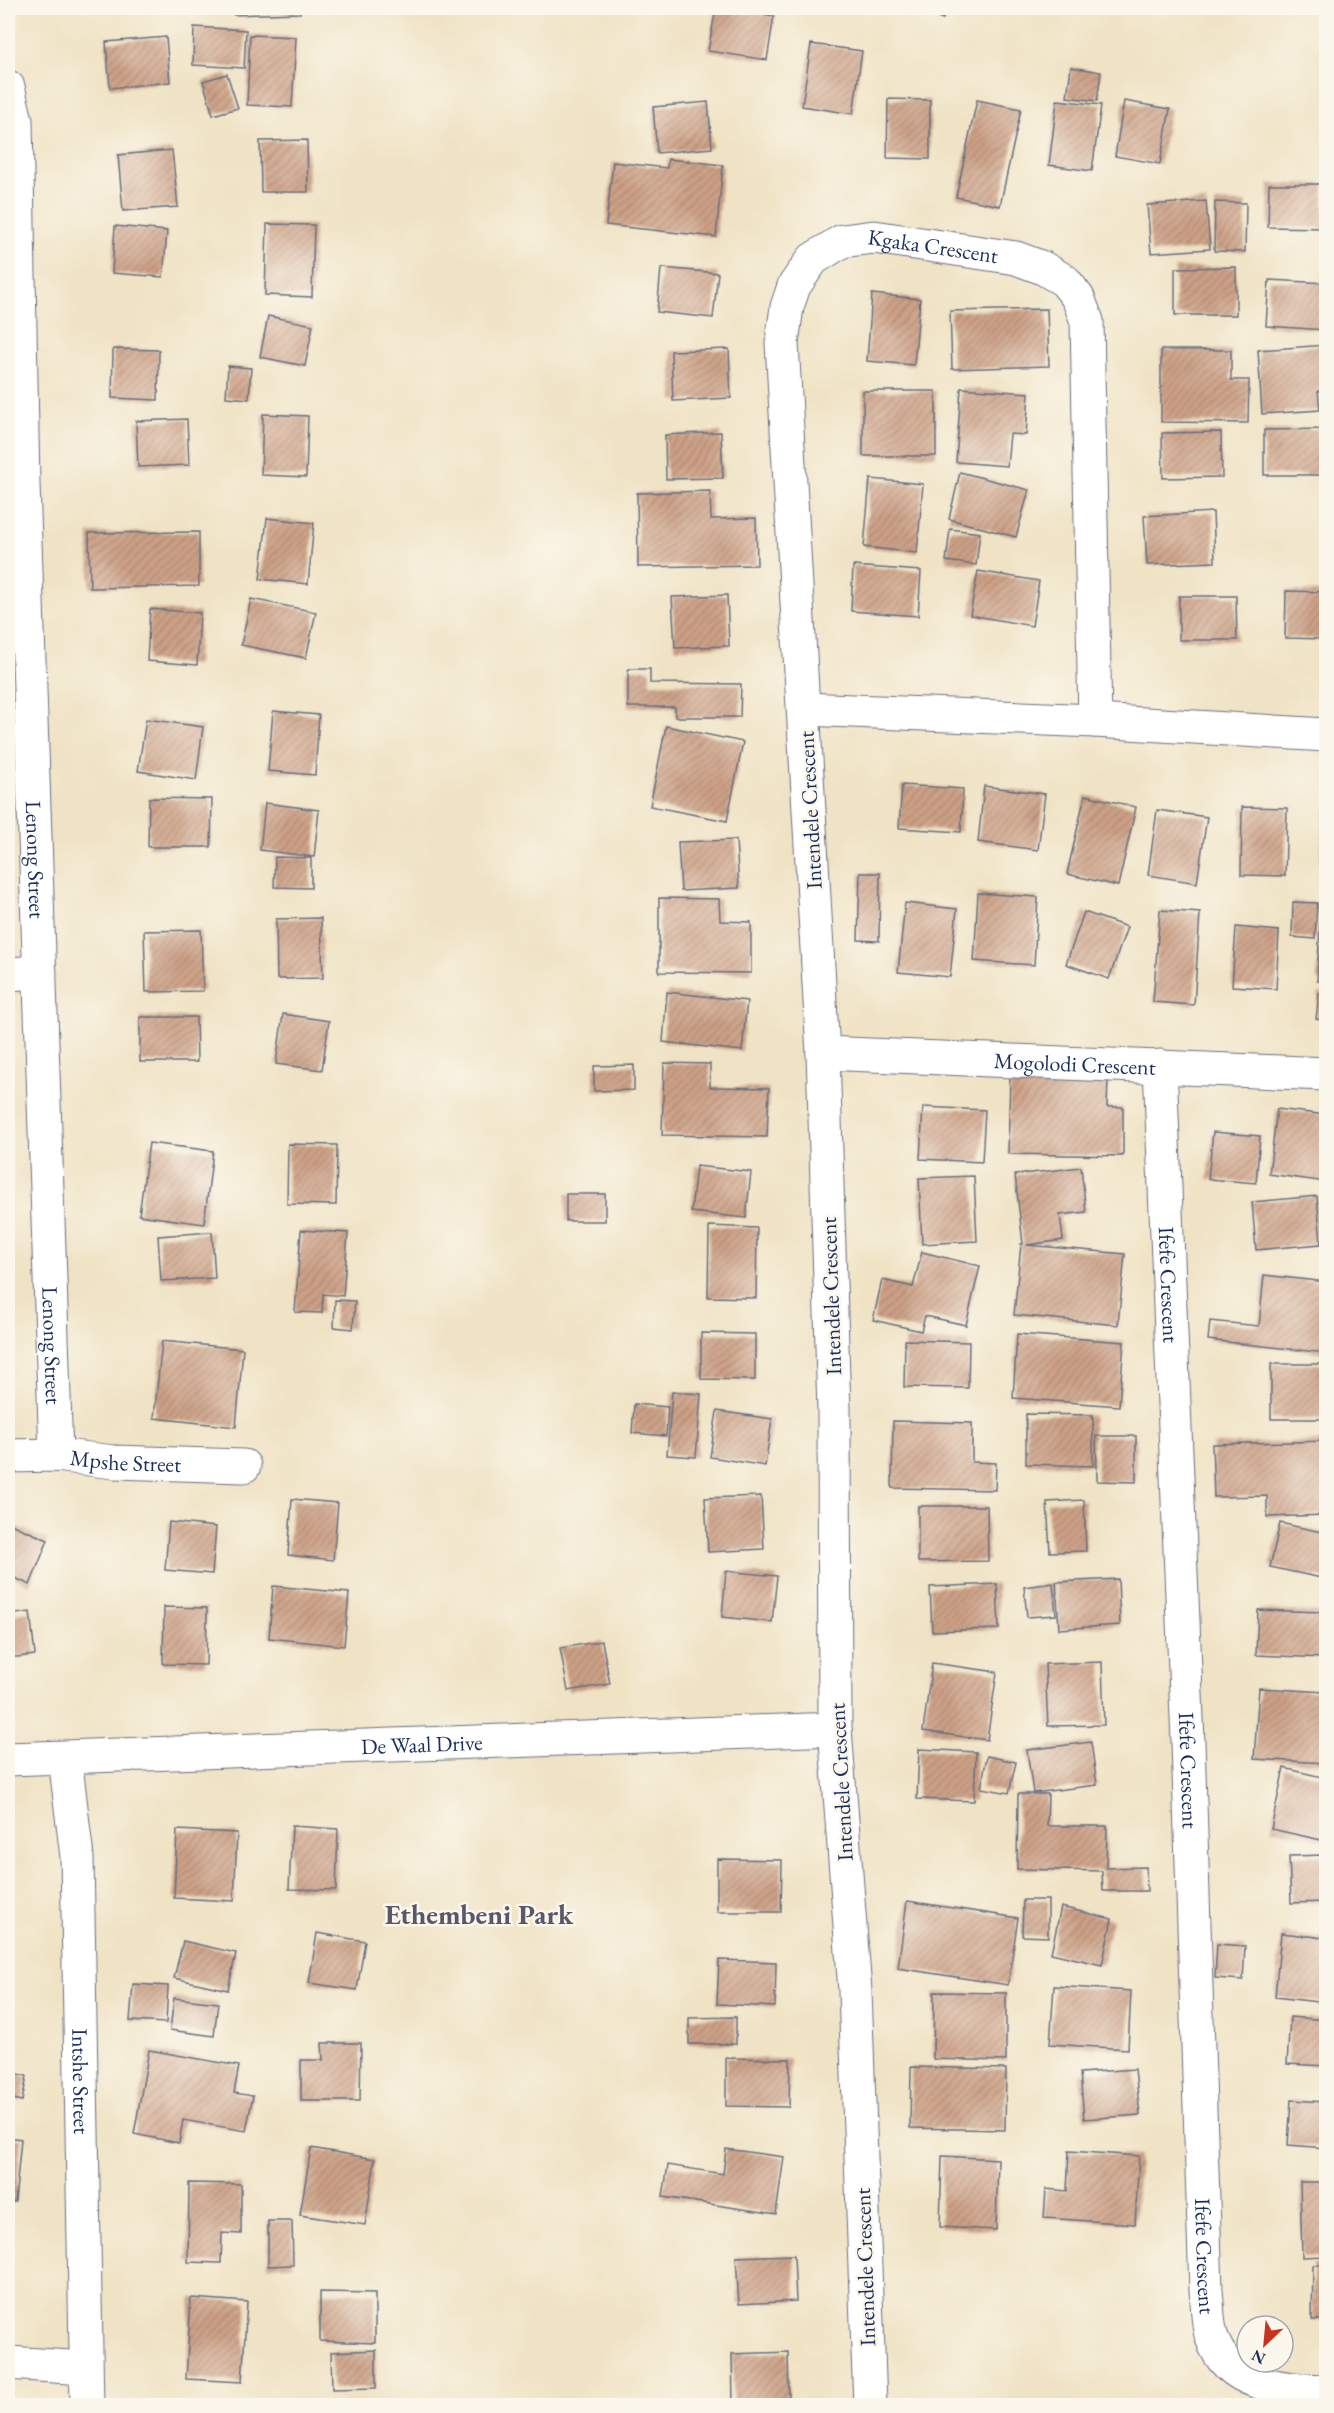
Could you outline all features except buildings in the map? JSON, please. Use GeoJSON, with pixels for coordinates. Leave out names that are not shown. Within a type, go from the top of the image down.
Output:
{"type":"FeatureCollection","features":[{"type":"Feature","properties":{"kind":"street","name":"Lenong Street"},"geometry":{"type":"LineString","coordinates":[[8,87],[16,121],[15,483],[40,972],[56,1455]]}},
{"type":"Feature","properties":{"kind":"street","name":"Kgaka Crescent"},"geometry":{"type":"LineString","coordinates":[[804,709],[782,343],[787,307],[794,286],[813,259],[842,241],[874,237],[1016,258],[1043,268],[1065,281],[1078,298],[1087,321],[1095,721]]}},
{"type":"Feature","properties":{"kind":"street","name":"Intendele Crescent"},"geometry":{"type":"LineString","coordinates":[[870,2406],[855,1991],[835,1729],[834,1411],[823,1053],[804,709],[1095,721],[1326,735]]}},
{"type":"Feature","properties":{"kind":"street"},"geometry":{"type":"LineString","coordinates":[[8,974],[40,972]]}},
{"type":"Feature","properties":{"kind":"street","name":"Mogolodi Crescent"},"geometry":{"type":"LineString","coordinates":[[823,1053],[1326,1074]]}},
{"type":"Feature","properties":{"kind":"street","name":"Ifefe Crescent"},"geometry":{"type":"LineString","coordinates":[[1160,1066],[1188,1742],[1206,2291],[1211,2336],[1220,2357],[1236,2373],[1258,2383],[1293,2390],[1326,2391]]}},
{"type":"Feature","properties":{"kind":"street","name":"Mpshe Street"},"geometry":{"type":"LineString","coordinates":[[8,1456],[56,1455],[114,1462],[244,1466]]}},
{"type":"Feature","properties":{"kind":"street","name":"De Waal Drive"},"geometry":{"type":"LineString","coordinates":[[8,1759],[835,1729]]}},
{"type":"Feature","properties":{"kind":"street","name":"Intshe Street"},"geometry":{"type":"LineString","coordinates":[[65,1758],[77,1857],[87,2406]]}},
{"type":"Feature","properties":{"kind":"street"},"geometry":{"type":"LineString","coordinates":[[8,2363],[85,2367]]}},
{"type":"Feature","properties":{"kind":"district","name":"Ethembeni Park"},"geometry":{"type":"Point","coordinates":[479,1914]}}]}
